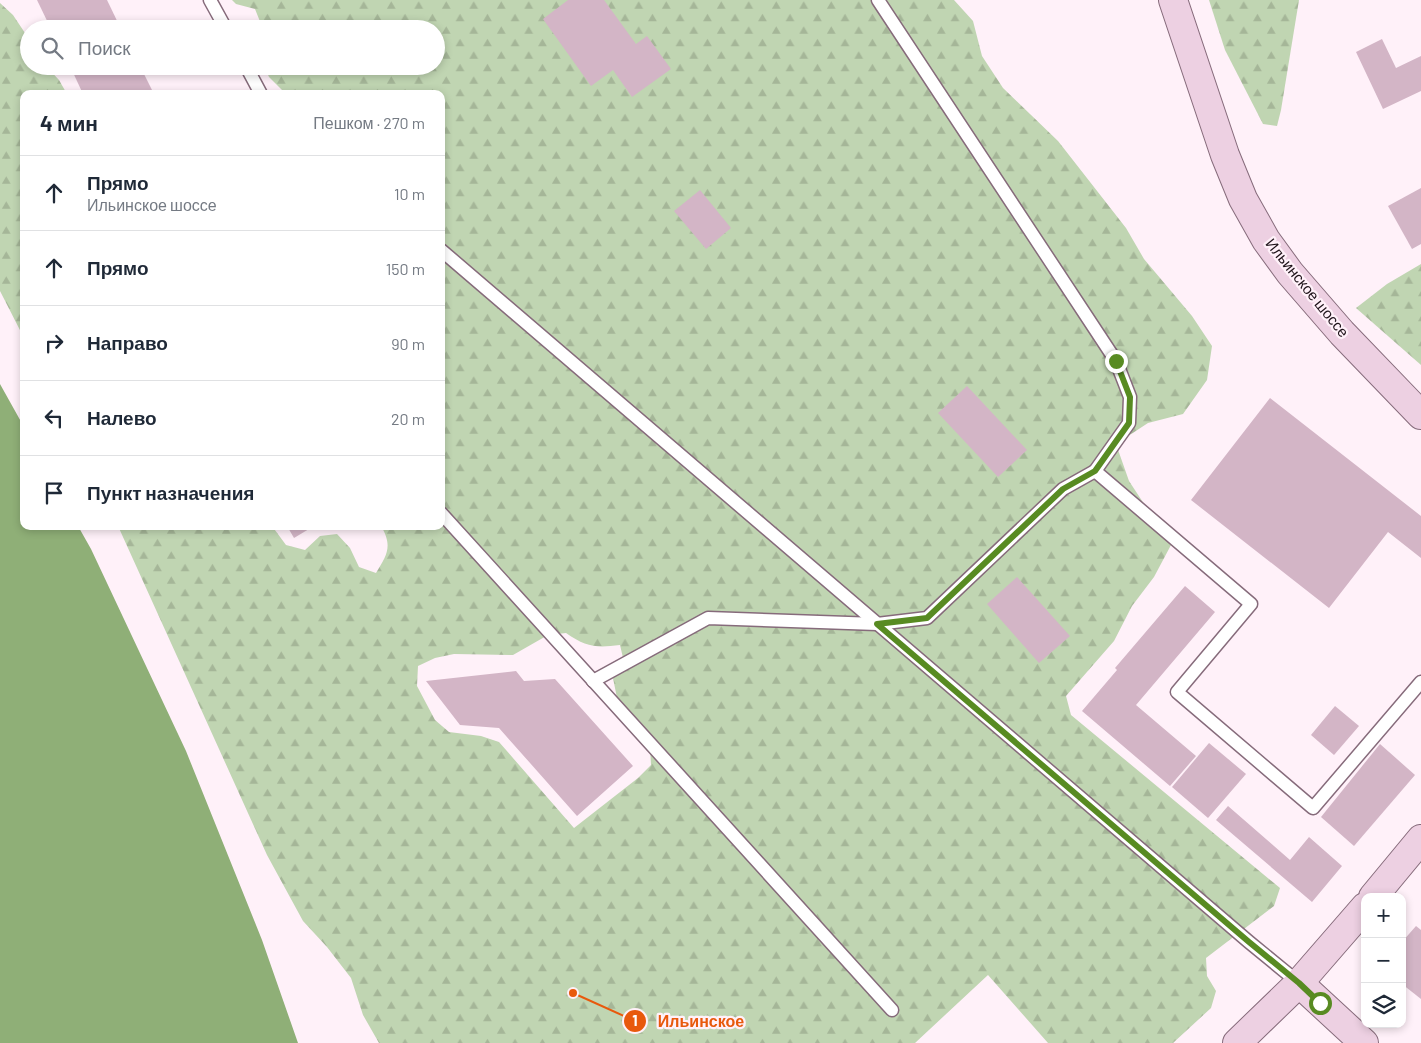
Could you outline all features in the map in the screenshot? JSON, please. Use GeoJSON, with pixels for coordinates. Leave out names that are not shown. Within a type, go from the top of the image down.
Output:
{"type":"FeatureCollection","features":[{"type":"Feature","properties":{"kind":"main road","name":"Ильинское шоссе"},"geometry":{"type":"LineString","coordinates":[[1173,0],[1225,155],[1243,199],[1266,240],[1290,273],[1342,333],[1421,415]]}},
{"type":"Feature","properties":{"kind":"main road"},"geometry":{"type":"LineString","coordinates":[[1376,893],[1421,839]]}},
{"type":"Feature","properties":{"kind":"main road"},"geometry":{"type":"LineString","coordinates":[[1237,1043],[1299,983],[1361,912]]}},
{"type":"Feature","properties":{"kind":"main road"},"geometry":{"type":"LineString","coordinates":[[1299,983],[1364,1043]]}},
{"type":"Feature","properties":{"kind":"lane"},"geometry":{"type":"LineString","coordinates":[[210,0],[221,20]]}},
{"type":"Feature","properties":{"kind":"lane"},"geometry":{"type":"LineString","coordinates":[[593,681],[708,618],[877,624],[927,618],[1063,489],[1095,471],[1129,423],[1130,397],[1116,361],[878,0]]}},
{"type":"Feature","properties":{"kind":"lane"},"geometry":{"type":"LineString","coordinates":[[251,75],[259,90]]}},
{"type":"Feature","properties":{"kind":"lane"},"geometry":{"type":"LineString","coordinates":[[445,253],[1299,983]]}},
{"type":"Feature","properties":{"kind":"lane"},"geometry":{"type":"LineString","coordinates":[[1095,471],[1252,604],[1177,692],[1313,808],[1421,682]]}},
{"type":"Feature","properties":{"kind":"lane"},"geometry":{"type":"LineString","coordinates":[[445,517],[892,1010]]}},
{"type":"Feature","properties":{"kind":"green space"},"geometry":{"type":"Polygon","coordinates":[[[232,0],[954,0],[973,21],[982,56],[1003,88],[1058,141],[1126,228],[1144,259],[1192,316],[1212,346],[1207,380],[1183,414],[1148,423],[1116,444],[1129,481],[1171,545],[1154,577],[1132,606],[1114,641],[1066,696],[1071,715],[1280,888],[1274,906],[1206,958],[1207,976],[1216,991],[1211,1008],[1173,1043],[1048,1043],[988,975],[915,1043],[379,1043],[363,1015],[351,978],[327,947],[303,921],[267,855],[120,530],[275,530],[286,545],[305,550],[320,536],[337,534],[350,548],[359,567],[376,573],[386,555],[388,545],[383,530],[445,530],[445,90],[282,90],[268,75],[445,75],[445,20],[259,20],[255,9],[236,4],[232,0]],[[566,633],[548,635],[513,655],[454,654],[435,658],[418,666],[417,686],[435,720],[449,732],[481,736],[499,742],[574,828],[638,778],[651,765],[650,746],[617,698],[613,678],[624,662],[620,645],[586,644],[566,633]]]}},
{"type":"Feature","properties":{"kind":"green space"},"geometry":{"type":"Polygon","coordinates":[[[1209,0],[1299,0],[1277,126],[1263,124],[1225,50],[1209,0]]]}},
{"type":"Feature","properties":{"kind":"green space"},"geometry":{"type":"Polygon","coordinates":[[[0,3],[13,15],[20,26],[20,75],[54,75],[65,90],[20,90],[20,330],[0,291],[0,3]]]}},
{"type":"Feature","properties":{"kind":"green space"},"geometry":{"type":"Polygon","coordinates":[[[1421,264],[1421,365],[1356,308],[1387,284],[1421,264]]]}},
{"type":"Feature","properties":{"kind":"shaded area"},"geometry":{"type":"Polygon","coordinates":[[[0,384],[20,420],[20,530],[80,530],[91,549],[186,751],[262,940],[298,1043],[0,1043],[0,384]]]}},
{"type":"Feature","properties":{"kind":"building"},"geometry":{"type":"Polygon","coordinates":[[[37,0],[107,0],[117,20],[47,20],[37,0]]]}},
{"type":"Feature","properties":{"kind":"building"},"geometry":{"type":"Polygon","coordinates":[[[568,0],[604,0],[636,44],[647,36],[671,69],[632,97],[613,70],[591,86],[543,19],[568,0]]]}},
{"type":"Feature","properties":{"kind":"building"},"geometry":{"type":"Polygon","coordinates":[[[1382,39],[1396,68],[1421,56],[1421,91],[1383,109],[1356,52],[1382,39]]]}},
{"type":"Feature","properties":{"kind":"building"},"geometry":{"type":"Polygon","coordinates":[[[74,75],[144,75],[152,90],[81,90],[74,75]]]}},
{"type":"Feature","properties":{"kind":"building"},"geometry":{"type":"Polygon","coordinates":[[[1421,188],[1421,244],[1412,249],[1388,206],[1421,188]]]}},
{"type":"Feature","properties":{"kind":"building"},"geometry":{"type":"Polygon","coordinates":[[[700,190],[731,228],[706,249],[674,211],[700,190]]]}},
{"type":"Feature","properties":{"kind":"building"},"geometry":{"type":"Polygon","coordinates":[[[967,386],[1027,450],[998,477],[938,413],[967,386]]]}},
{"type":"Feature","properties":{"kind":"building"},"geometry":{"type":"Polygon","coordinates":[[[1270,398],[1421,516],[1421,558],[1388,532],[1329,608],[1191,500],[1270,398]]]}},
{"type":"Feature","properties":{"kind":"building"},"geometry":{"type":"Polygon","coordinates":[[[289,530],[307,530],[294,538],[289,530]]]}},
{"type":"Feature","properties":{"kind":"building"},"geometry":{"type":"Polygon","coordinates":[[[1017,577],[1070,636],[1039,663],[987,604],[1017,577]]]}},
{"type":"Feature","properties":{"kind":"building"},"geometry":{"type":"Polygon","coordinates":[[[1185,586],[1215,612],[1136,705],[1196,756],[1170,786],[1082,711],[1117,670],[1115,668],[1185,586]]]}},
{"type":"Feature","properties":{"kind":"building"},"geometry":{"type":"Polygon","coordinates":[[[516,671],[524,681],[555,679],[633,766],[577,816],[499,728],[460,725],[426,681],[516,671]]]}},
{"type":"Feature","properties":{"kind":"building"},"geometry":{"type":"Polygon","coordinates":[[[1335,706],[1359,726],[1334,755],[1311,735],[1335,706]]]}},
{"type":"Feature","properties":{"kind":"building"},"geometry":{"type":"Polygon","coordinates":[[[1209,743],[1246,774],[1208,818],[1172,787],[1209,743]]]}},
{"type":"Feature","properties":{"kind":"building"},"geometry":{"type":"Polygon","coordinates":[[[1380,744],[1415,775],[1354,846],[1321,817],[1380,744]]]}},
{"type":"Feature","properties":{"kind":"building"},"geometry":{"type":"Polygon","coordinates":[[[1228,806],[1290,860],[1309,837],[1342,866],[1312,902],[1216,820],[1228,806]]]}},
{"type":"Feature","properties":{"kind":"building"},"geometry":{"type":"Polygon","coordinates":[[[1416,926],[1421,930],[1421,999],[1406,987],[1406,937],[1416,926]]]}},
{"type":"Feature","properties":{"kind":"place","name":"Ильинское"},"geometry":{"type":"Point","coordinates":[573,993]}},
{"type":"Feature","properties":{"kind":"route"},"geometry":{"type":"LineString","coordinates":[[1116,361],[1130,397],[1129,423],[1095,471],[1063,489],[927,618],[877,624],[1299,983],[1320,1003]]}}]}
